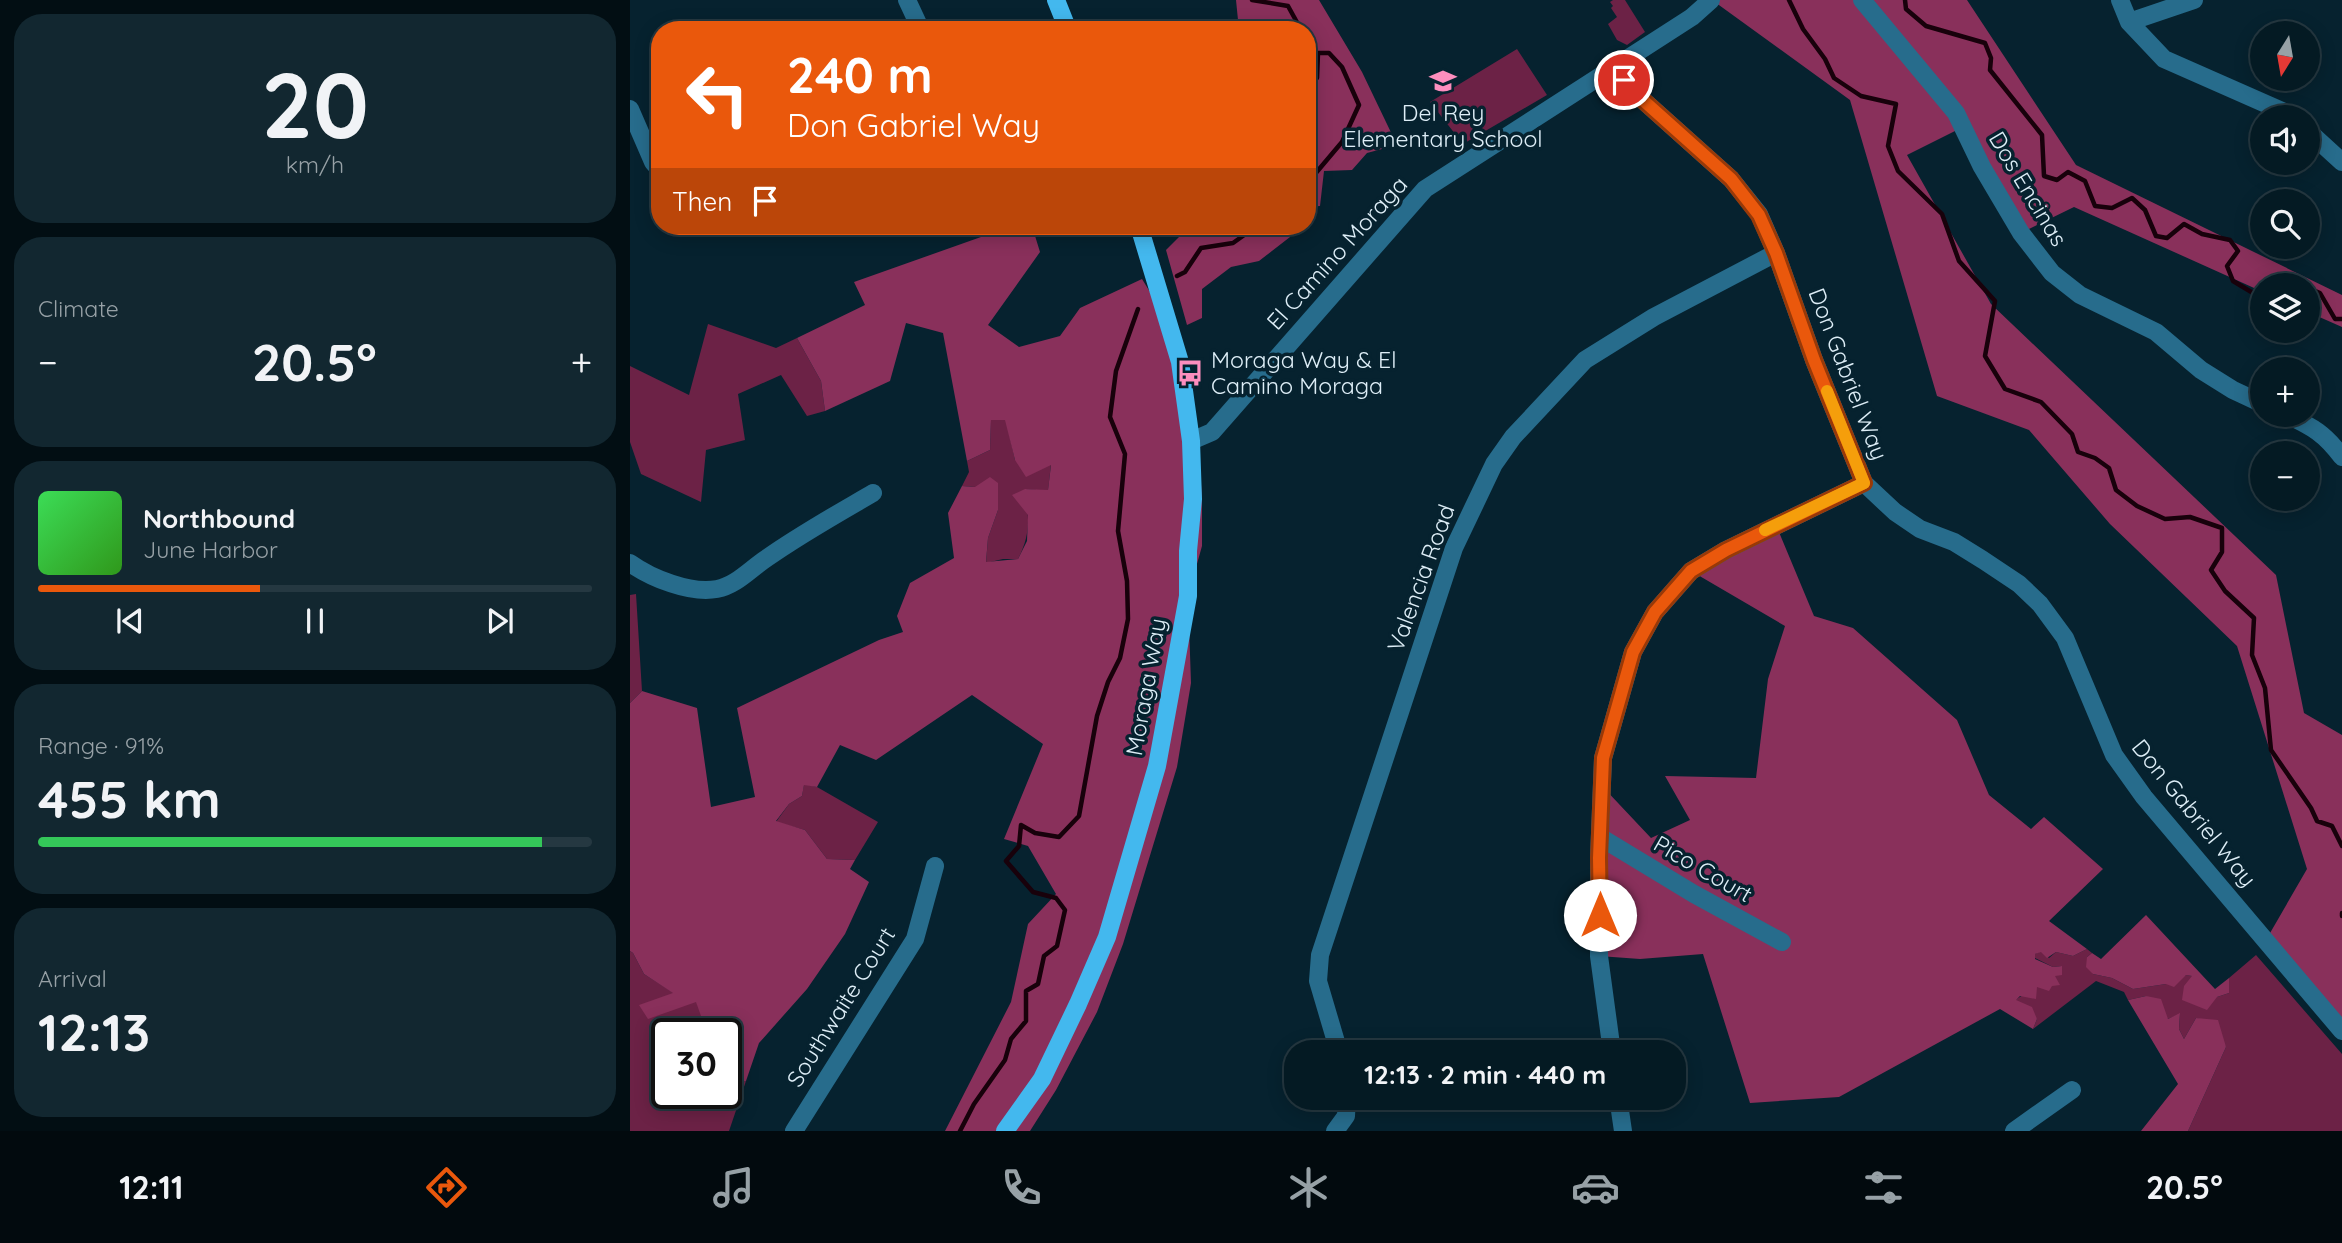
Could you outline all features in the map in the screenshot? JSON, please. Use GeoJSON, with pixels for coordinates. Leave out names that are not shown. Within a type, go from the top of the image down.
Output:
{"type":"FeatureCollection","features":[{"type":"Feature","properties":{"kind":"main road"},"geometry":{"type":"LineString","coordinates":[[1056,0],[1064,21]]}},
{"type":"Feature","properties":{"kind":"main road","name":"Moraga Way"},"geometry":{"type":"LineString","coordinates":[[1005,1131],[1042,1079],[1097,959],[1136,843],[1157,766],[1188,596],[1188,551],[1193,499],[1191,441],[1180,362],[1142,235]]}},
{"type":"Feature","properties":{"kind":"street"},"geometry":{"type":"LineString","coordinates":[[907,0],[917,21]]}},
{"type":"Feature","properties":{"kind":"street","name":"El Camino Moraga"},"geometry":{"type":"LineString","coordinates":[[1191,441],[1212,432],[1425,189],[1692,17],[1711,0]]}},
{"type":"Feature","properties":{"kind":"street","name":"Dos Encinas"},"geometry":{"type":"LineString","coordinates":[[1862,0],[1956,113],[1982,167],[2021,233],[2052,273],[2080,295],[2156,332],[2201,370],[2250,398]]}},
{"type":"Feature","properties":{"kind":"street"},"geometry":{"type":"LineString","coordinates":[[2120,0],[2129,22],[2164,59],[2268,105]]}},
{"type":"Feature","properties":{"kind":"street"},"geometry":{"type":"LineString","coordinates":[[2129,22],[2194,0]]}},
{"type":"Feature","properties":{"kind":"street","name":"Don Gabriel Way"},"geometry":{"type":"LineString","coordinates":[[1613,67],[1635,93],[1731,179],[1759,215],[1864,483],[1895,512],[1920,529],[1954,542],[1983,560],[2019,584],[2040,604],[2065,638],[2113,755],[2144,797],[2342,1031]]}},
{"type":"Feature","properties":{"kind":"street"},"geometry":{"type":"LineString","coordinates":[[630,109],[651,157]]}},
{"type":"Feature","properties":{"kind":"street"},"geometry":{"type":"LineString","coordinates":[[2320,142],[2342,162]]}},
{"type":"Feature","properties":{"kind":"street","name":"Valencia Road"},"geometry":{"type":"LineString","coordinates":[[1335,1040],[1318,981],[1320,955],[1454,548],[1489,473],[1513,437],[1585,360],[1654,317],[1776,253]]}},
{"type":"Feature","properties":{"kind":"street"},"geometry":{"type":"LineString","coordinates":[[2311,427],[2328,438],[2342,457]]}},
{"type":"Feature","properties":{"kind":"street"},"geometry":{"type":"LineString","coordinates":[[1610,1040],[1599,956],[1603,758],[1633,652],[1655,612],[1691,571],[1726,550],[1864,483]]}},
{"type":"Feature","properties":{"kind":"street"},"geometry":{"type":"LineString","coordinates":[[630,563],[681,587],[715,589],[736,582],[764,559],[873,493]]}},
{"type":"Feature","properties":{"kind":"street","name":"Pico Court"},"geometry":{"type":"LineString","coordinates":[[1600,837],[1694,894],[1782,942]]}},
{"type":"Feature","properties":{"kind":"street","name":"Southwaite Court"},"geometry":{"type":"LineString","coordinates":[[793,1131],[915,939],[934,866]]}},
{"type":"Feature","properties":{"kind":"street"},"geometry":{"type":"LineString","coordinates":[[2014,1131],[2072,1090]]}},
{"type":"Feature","properties":{"kind":"street"},"geometry":{"type":"LineString","coordinates":[[1335,1131],[1346,1116],[1346,1110]]}},
{"type":"Feature","properties":{"kind":"street"},"geometry":{"type":"LineString","coordinates":[[1620,1110],[1623,1131]]}},
{"type":"Feature","properties":{"kind":"shaded area"},"geometry":{"type":"Polygon","coordinates":[[[1236,0],[1319,0],[1362,72],[1397,145],[1367,153],[1352,170],[1324,171],[1320,206],[1316,206],[1316,21],[1238,20],[1236,0]]]}},
{"type":"Feature","properties":{"kind":"shaded area"},"geometry":{"type":"Polygon","coordinates":[[[1625,0],[1645,32],[1627,45],[1617,40],[1608,24],[1617,17],[1611,8],[1613,6],[1610,2],[1625,0]]]}},
{"type":"Feature","properties":{"kind":"shaded area"},"geometry":{"type":"Polygon","coordinates":[[[1712,0],[1967,0],[2076,165],[2250,250],[2250,259],[2268,259],[2297,273],[2250,273],[2250,286],[2074,207],[2021,233],[1963,127],[1907,155],[1991,304],[2276,575],[2304,713],[2342,735],[2342,1031],[2266,940],[2307,869],[2237,646],[2110,524],[2029,430],[1937,396],[1850,100],[1712,0]]]}},
{"type":"Feature","properties":{"kind":"shaded area"},"geometry":{"type":"Polygon","coordinates":[[[1517,49],[1547,95],[1463,144],[1430,102],[1517,49]]]}},
{"type":"Feature","properties":{"kind":"shaded area"},"geometry":{"type":"Polygon","coordinates":[[[987,235],[1035,235],[1040,252],[988,325],[1019,347],[1060,336],[1080,308],[1142,279],[1174,331],[1198,439],[1202,546],[1188,596],[1191,683],[1177,767],[1123,944],[1097,1012],[1056,1090],[1030,1131],[945,1131],[1011,1002],[1028,924],[1056,894],[1028,846],[1004,839],[1043,744],[972,695],[876,760],[840,745],[817,787],[804,785],[802,796],[789,804],[776,821],[805,830],[827,859],[855,860],[850,869],[869,882],[845,934],[807,989],[759,1043],[746,1081],[742,1082],[742,1018],[702,1018],[696,1002],[648,1019],[639,1005],[673,993],[644,974],[630,951],[630,703],[642,691],[697,708],[711,807],[755,797],[737,708],[879,640],[903,632],[897,616],[910,583],[954,558],[948,513],[962,486],[975,487],[990,477],[998,483],[998,510],[988,538],[986,562],[1018,559],[1027,541],[1028,515],[1012,495],[1025,489],[1048,490],[1051,465],[1026,477],[1015,460],[1005,420],[991,420],[990,450],[967,461],[943,333],[906,323],[890,381],[825,411],[821,381],[797,338],[865,305],[854,282],[987,235]]]}},
{"type":"Feature","properties":{"kind":"shaded area"},"geometry":{"type":"Polygon","coordinates":[[[1181,235],[1290,235],[1259,261],[1231,267],[1202,289],[1202,318],[1187,325],[1166,250],[1181,235]]]}},
{"type":"Feature","properties":{"kind":"shaded area"},"geometry":{"type":"Polygon","coordinates":[[[2320,284],[2342,295],[2342,327],[2320,317],[2320,284]]]}},
{"type":"Feature","properties":{"kind":"shaded area"},"geometry":{"type":"Polygon","coordinates":[[[708,324],[776,348],[797,338],[821,381],[825,411],[807,416],[781,375],[738,394],[745,440],[706,450],[701,502],[641,474],[630,442],[630,366],[689,395],[708,324]]]}},
{"type":"Feature","properties":{"kind":"shaded area"},"geometry":{"type":"Polygon","coordinates":[[[991,420],[1006,420],[1015,460],[1051,464],[1048,491],[1025,489],[1028,525],[1018,559],[986,563],[988,538],[998,510],[975,487],[962,486],[969,472],[967,461],[990,450],[991,420]]]}},
{"type":"Feature","properties":{"kind":"shaded area"},"geometry":{"type":"Polygon","coordinates":[[[1776,525],[1814,616],[1853,628],[1957,720],[1989,795],[2031,829],[2044,817],[2103,869],[2049,921],[2087,949],[2073,956],[2056,952],[2047,958],[2041,952],[2035,954],[2035,959],[2053,967],[2062,966],[2062,975],[2055,976],[2060,985],[2052,986],[2049,991],[2037,987],[2036,999],[2020,996],[2016,1000],[2032,1007],[2037,1019],[2033,1029],[2000,1009],[1839,1097],[1750,1103],[1703,954],[1640,959],[1599,956],[1602,786],[1651,838],[1690,820],[1665,776],[1756,778],[1768,679],[1785,626],[1691,571],[1776,525]]]}},
{"type":"Feature","properties":{"kind":"shaded area"},"geometry":{"type":"Polygon","coordinates":[[[636,594],[642,691],[630,703],[630,595],[636,594]]]}},
{"type":"Feature","properties":{"kind":"shaded area"},"geometry":{"type":"Polygon","coordinates":[[[804,784],[817,787],[878,822],[855,860],[827,859],[805,830],[776,822],[789,804],[802,796],[804,784]]]}},
{"type":"Feature","properties":{"kind":"shaded area"},"geometry":{"type":"Polygon","coordinates":[[[2146,915],[2215,989],[2229,978],[2229,993],[2217,997],[2207,1010],[2182,1000],[2184,986],[2192,976],[2186,975],[2174,987],[2166,984],[2133,989],[2112,978],[2093,974],[2086,967],[2087,957],[2092,953],[2101,959],[2146,915]]]}},
{"type":"Feature","properties":{"kind":"shaded area"},"geometry":{"type":"Polygon","coordinates":[[[2087,949],[2092,953],[2087,957],[2093,974],[2112,978],[2133,989],[2166,984],[2186,975],[2193,976],[2217,997],[2229,993],[2229,978],[2256,955],[2342,1054],[2342,1131],[2188,1131],[2226,1047],[2207,1021],[2196,1018],[2184,1039],[2179,1029],[2180,1014],[2168,1019],[2146,996],[2128,1000],[2124,992],[2096,981],[2033,1029],[2037,1019],[2015,1000],[2055,975],[2062,966],[2053,967],[2035,958],[2035,954],[2041,951],[2049,958],[2056,952],[2073,956],[2087,949]]]}},
{"type":"Feature","properties":{"kind":"shaded area"},"geometry":{"type":"Polygon","coordinates":[[[630,951],[644,974],[674,993],[696,1001],[715,1018],[651,1018],[651,1109],[736,1109],[729,1131],[630,1131],[630,951]]]}},
{"type":"Feature","properties":{"kind":"shaded area"},"geometry":{"type":"Polygon","coordinates":[[[2146,996],[2161,999],[2168,1019],[2180,1013],[2179,1029],[2184,1039],[2196,1018],[2218,1020],[2226,1047],[2188,1131],[2141,1131],[2178,1084],[2128,1000],[2146,996]]]}},
{"type":"Feature","properties":{"kind":"waterway"},"geometry":{"type":"LineString","coordinates":[[1252,0],[1288,6],[1296,21]]}},
{"type":"Feature","properties":{"kind":"waterway"},"geometry":{"type":"LineString","coordinates":[[1789,0],[1803,29],[1825,59],[1834,78],[1861,96],[1896,104],[1888,146],[1898,171],[1942,214],[1959,261],[1995,301],[1985,356],[2005,389],[2041,402],[2072,434],[2078,452],[2095,458],[2109,468],[2116,490],[2137,506],[2165,519],[2190,517],[2222,528],[2222,552],[2211,570],[2225,591],[2254,618],[2252,655],[2265,688],[2271,750],[2317,821],[2332,826],[2342,846]]}},
{"type":"Feature","properties":{"kind":"waterway"},"geometry":{"type":"LineString","coordinates":[[1905,0],[1906,9],[1926,26],[1985,43],[1991,58],[1990,70],[2042,135],[2044,176],[2057,180],[2068,172],[2085,181],[2095,206],[2112,208],[2132,198],[2145,210],[2156,236],[2167,238],[2184,224],[2202,234],[2230,240],[2238,251],[2227,266],[2233,281],[2250,291]]}},
{"type":"Feature","properties":{"kind":"waterway"},"geometry":{"type":"LineString","coordinates":[[1316,79],[1318,53],[1329,53],[1342,67],[1359,105],[1342,142],[1316,173]]}},
{"type":"Feature","properties":{"kind":"waterway"},"geometry":{"type":"LineString","coordinates":[[1177,276],[1185,272],[1201,248],[1233,243],[1244,235]]}},
{"type":"Feature","properties":{"kind":"waterway"},"geometry":{"type":"LineString","coordinates":[[2320,293],[2335,319],[2342,319]]}},
{"type":"Feature","properties":{"kind":"waterway"},"geometry":{"type":"LineString","coordinates":[[960,1131],[974,1104],[1005,1060],[1011,1039],[1026,1021],[1026,991],[1038,984],[1044,956],[1057,946],[1065,910],[1056,898],[1033,892],[1006,861],[1019,846],[1021,825],[1035,833],[1059,837],[1079,816],[1097,716],[1108,682],[1120,658],[1128,619],[1127,581],[1118,531],[1125,454],[1110,417],[1116,371],[1138,309]]}},
{"type":"Feature","properties":{"kind":"slow traffic"},"geometry":{"type":"LineString","coordinates":[[1765,530],[1864,483],[1827,391]]}},
{"type":"Feature","properties":{"kind":"place","name":"Del Rey Elementary School"},"geometry":{"type":"Point","coordinates":[1443,81]}},
{"type":"Feature","properties":{"kind":"place","name":"Moraga Way & El Camino Moraga"},"geometry":{"type":"Point","coordinates":[1190,373]}},
{"type":"Feature","properties":{"kind":"route"},"geometry":{"type":"LineString","coordinates":[[1600,915],[1603,758],[1633,652],[1655,612],[1691,571],[1726,550],[1864,483],[1759,215],[1731,179],[1624,80]]}}]}
